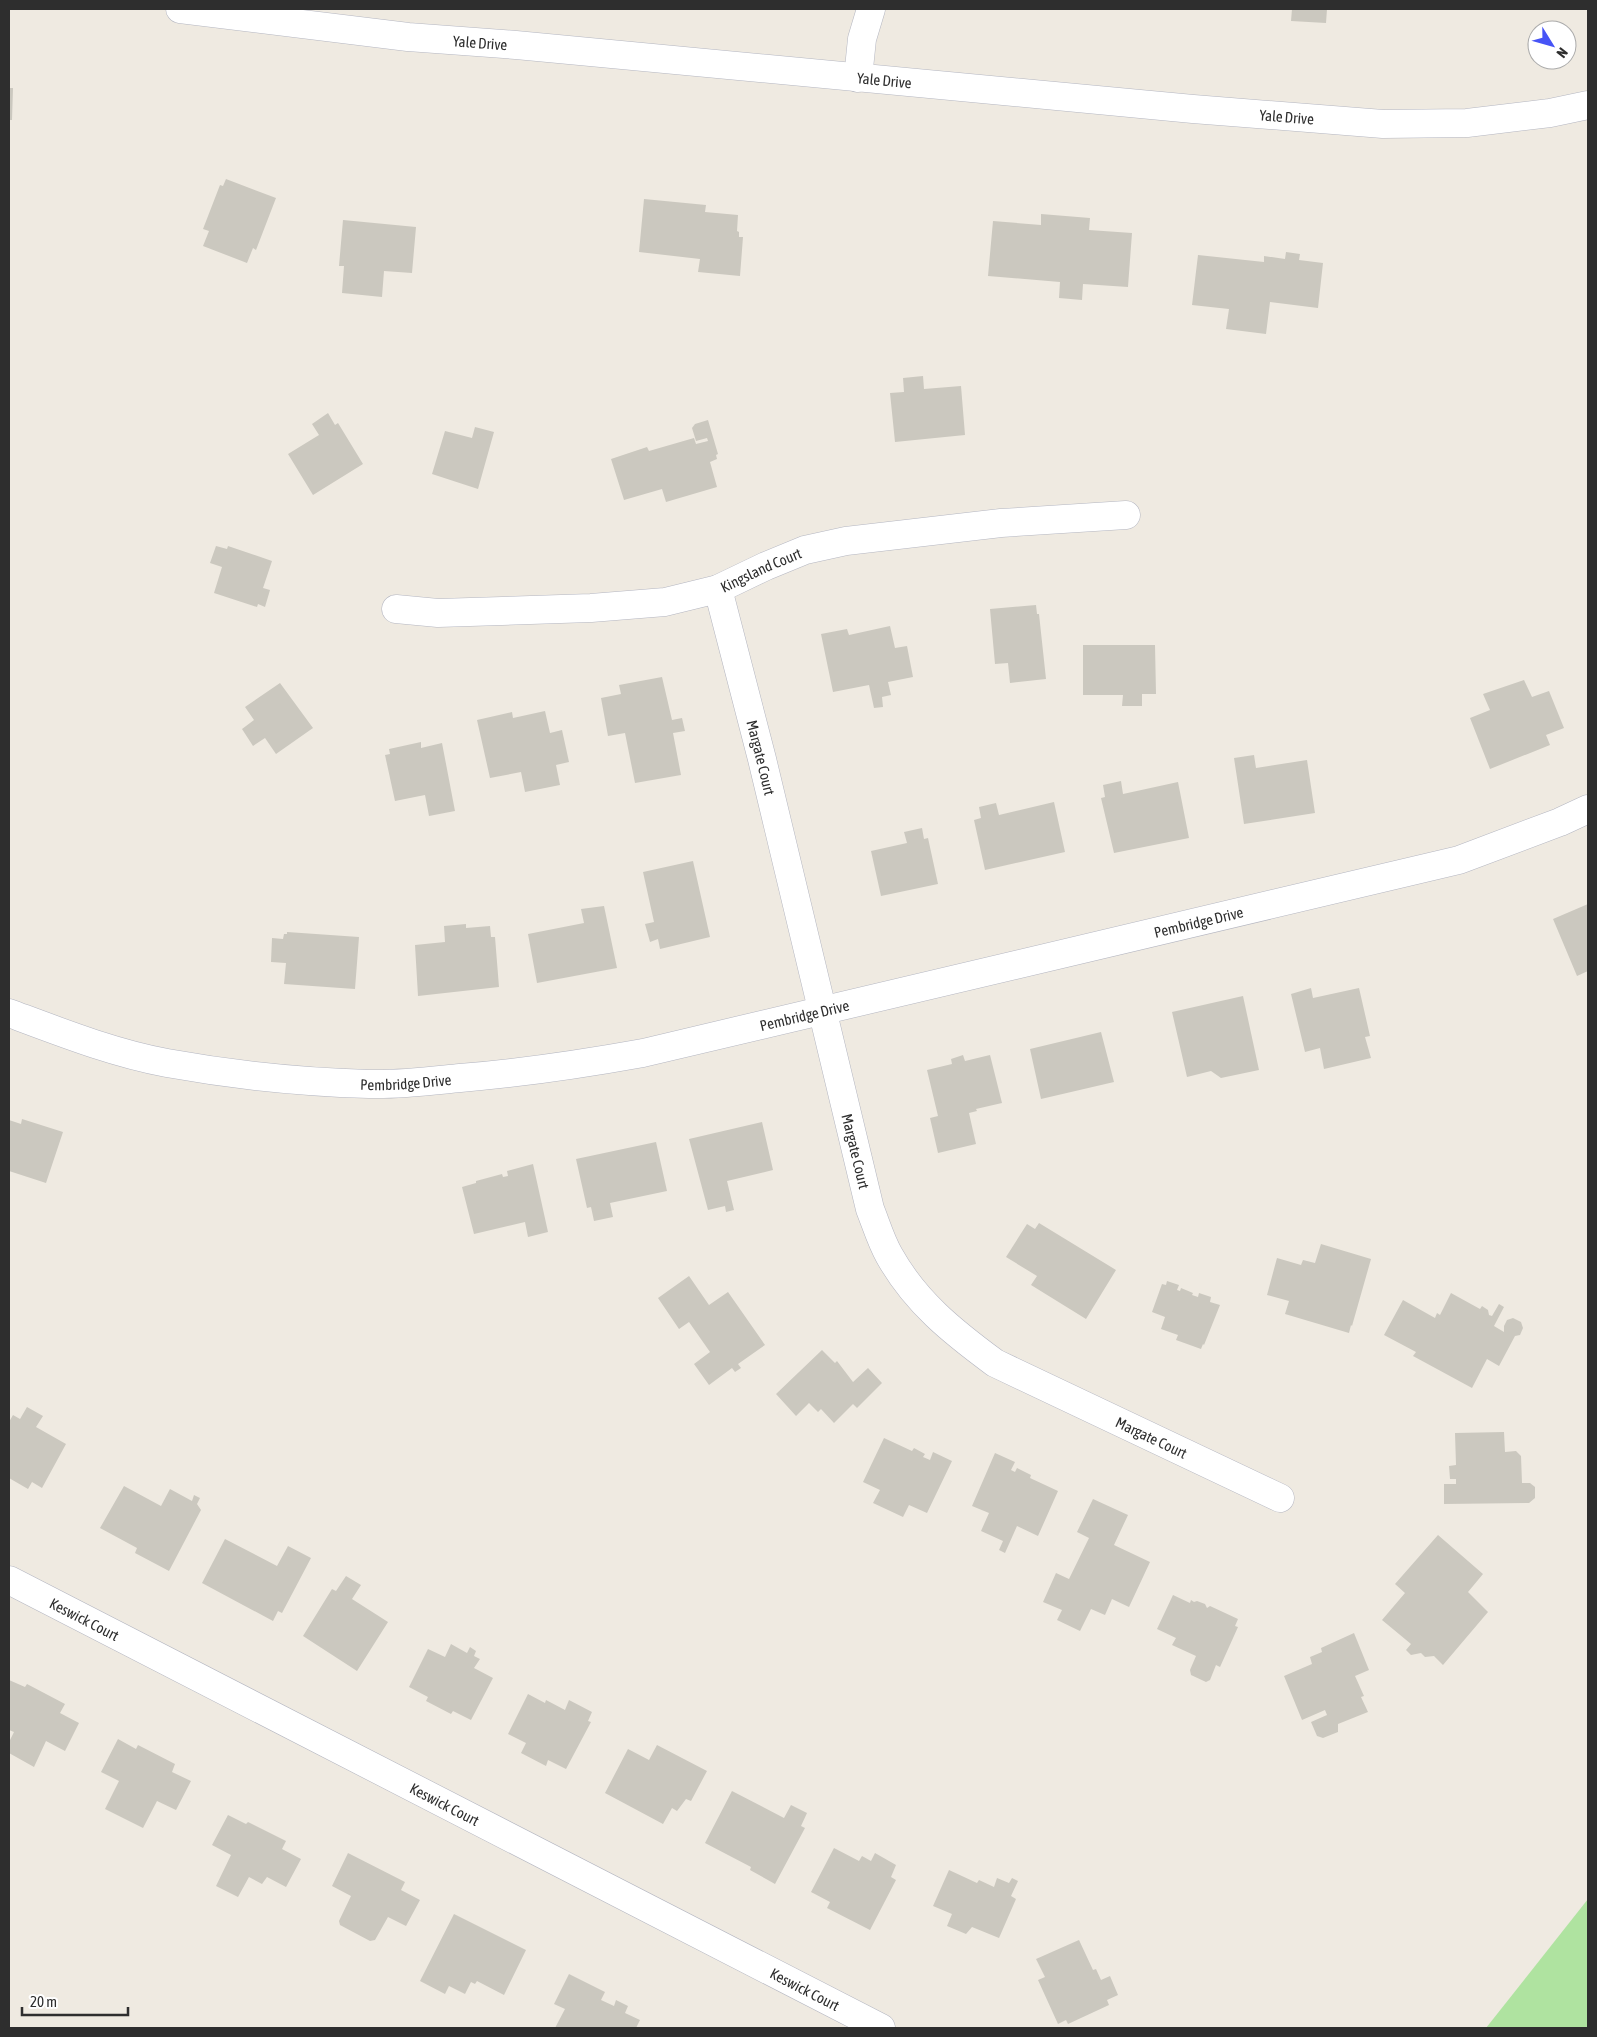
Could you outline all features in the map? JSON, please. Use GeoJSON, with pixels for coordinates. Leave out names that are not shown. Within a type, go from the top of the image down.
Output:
{"type":"FeatureCollection","features":[{"type":"Feature","properties":{"kind":"street","name":"Yale Drive"},"geometry":{"type":"LineString","coordinates":[[180,9],[408,37],[526,46],[1193,109],[1383,124],[1467,123],[1550,113],[1588,104]]}},
{"type":"Feature","properties":{"kind":"street"},"geometry":{"type":"LineString","coordinates":[[858,78],[862,38],[871,9]]}},
{"type":"Feature","properties":{"kind":"street","name":"Kingsland Court"},"geometry":{"type":"LineString","coordinates":[[396,609],[438,613],[591,608],[665,602],[718,589],[805,550],[846,541],[1001,524],[1126,515]]}},
{"type":"Feature","properties":{"kind":"street","name":"Margate Court"},"geometry":{"type":"LineString","coordinates":[[718,589],[762,759],[870,1209],[888,1254],[916,1296],[957,1335],[995,1363],[1280,1498]]}},
{"type":"Feature","properties":{"kind":"street","name":"Pembridge Drive"},"geometry":{"type":"LineString","coordinates":[[9,1013],[83,1039],[166,1063],[268,1078],[370,1084],[492,1076],[643,1053],[1458,860],[1560,822],[1588,809]]}},
{"type":"Feature","properties":{"kind":"street","name":"Keswick Court"},"geometry":{"type":"LineString","coordinates":[[9,1580],[881,2028]]}},
{"type":"Feature","properties":{"kind":"green space"},"geometry":{"type":"Polygon","coordinates":[[[1588,1899],[1588,2028],[1486,2028],[1588,1899]]]}},
{"type":"Feature","properties":{"kind":"building"},"geometry":{"type":"Polygon","coordinates":[[[1292,9],[1327,9],[1326,23],[1291,21],[1292,9]]]}},
{"type":"Feature","properties":{"kind":"building"},"geometry":{"type":"Polygon","coordinates":[[[9,88],[13,88],[12,120],[9,120],[9,88]]]}},
{"type":"Feature","properties":{"kind":"building"},"geometry":{"type":"Polygon","coordinates":[[[226,179],[276,198],[256,250],[253,248],[247,263],[203,246],[209,231],[203,229],[220,185],[223,186],[226,179]]]}},
{"type":"Feature","properties":{"kind":"building"},"geometry":{"type":"Polygon","coordinates":[[[644,199],[706,205],[705,212],[738,215],[737,231],[739,232],[739,237],[743,237],[740,276],[698,272],[700,259],[639,252],[644,199]]]}},
{"type":"Feature","properties":{"kind":"building"},"geometry":{"type":"Polygon","coordinates":[[[1041,214],[1090,218],[1089,230],[1132,233],[1128,287],[1083,284],[1082,300],[1059,298],[1060,282],[988,276],[993,221],[1041,225],[1041,214]]]}},
{"type":"Feature","properties":{"kind":"building"},"geometry":{"type":"Polygon","coordinates":[[[343,220],[416,227],[412,273],[384,271],[382,297],[342,293],[344,266],[339,266],[343,220]]]}},
{"type":"Feature","properties":{"kind":"building"},"geometry":{"type":"Polygon","coordinates":[[[1286,252],[1300,254],[1299,260],[1323,263],[1318,308],[1270,302],[1266,334],[1226,329],[1229,309],[1192,305],[1198,255],[1264,262],[1264,256],[1285,259],[1286,252]]]}},
{"type":"Feature","properties":{"kind":"building"},"geometry":{"type":"Polygon","coordinates":[[[923,376],[924,389],[961,386],[965,435],[895,442],[890,393],[904,392],[903,378],[923,376]]]}},
{"type":"Feature","properties":{"kind":"building"},"geometry":{"type":"Polygon","coordinates":[[[328,413],[335,425],[338,423],[363,464],[313,495],[288,454],[319,435],[312,424],[328,413]]]}},
{"type":"Feature","properties":{"kind":"building"},"geometry":{"type":"Polygon","coordinates":[[[708,420],[718,454],[716,455],[717,459],[710,462],[717,487],[666,502],[662,489],[624,500],[611,459],[647,447],[649,451],[694,438],[696,444],[708,441],[707,438],[696,441],[692,428],[695,424],[708,420]]]}},
{"type":"Feature","properties":{"kind":"building"},"geometry":{"type":"Polygon","coordinates":[[[475,427],[494,432],[478,489],[432,474],[445,431],[472,438],[475,427]]]}},
{"type":"Feature","properties":{"kind":"building"},"geometry":{"type":"Polygon","coordinates":[[[216,546],[227,549],[228,546],[272,561],[263,588],[270,590],[265,607],[258,604],[257,607],[214,593],[222,567],[210,563],[216,546]]]}},
{"type":"Feature","properties":{"kind":"building"},"geometry":{"type":"Polygon","coordinates":[[[1036,605],[1037,614],[1039,614],[1046,679],[1010,683],[1008,663],[995,664],[990,609],[1036,605]]]}},
{"type":"Feature","properties":{"kind":"building"},"geometry":{"type":"Polygon","coordinates":[[[890,626],[895,648],[907,646],[913,677],[888,682],[891,695],[882,697],[883,707],[874,708],[869,685],[833,692],[821,634],[847,629],[849,635],[890,626]]]}},
{"type":"Feature","properties":{"kind":"building"},"geometry":{"type":"Polygon","coordinates":[[[1083,645],[1155,645],[1156,694],[1142,694],[1142,706],[1122,706],[1123,695],[1083,695],[1083,645]]]}},
{"type":"Feature","properties":{"kind":"building"},"geometry":{"type":"Polygon","coordinates":[[[662,677],[672,720],[682,718],[685,731],[673,733],[681,775],[635,783],[625,733],[608,736],[601,698],[621,694],[619,685],[662,677]]]}},
{"type":"Feature","properties":{"kind":"building"},"geometry":{"type":"Polygon","coordinates":[[[1524,680],[1532,697],[1549,691],[1564,728],[1546,735],[1550,745],[1490,769],[1470,718],[1490,710],[1483,694],[1524,680]]]}},
{"type":"Feature","properties":{"kind":"building"},"geometry":{"type":"Polygon","coordinates":[[[280,683],[313,728],[276,754],[265,738],[253,746],[242,729],[254,720],[245,707],[280,683]]]}},
{"type":"Feature","properties":{"kind":"building"},"geometry":{"type":"Polygon","coordinates":[[[545,711],[550,733],[562,730],[569,762],[556,765],[560,785],[525,792],[521,772],[490,778],[477,720],[512,712],[513,718],[545,711]]]}},
{"type":"Feature","properties":{"kind":"building"},"geometry":{"type":"Polygon","coordinates":[[[421,742],[421,748],[442,743],[455,811],[429,816],[425,795],[395,801],[385,755],[390,754],[389,749],[421,742]]]}},
{"type":"Feature","properties":{"kind":"building"},"geometry":{"type":"Polygon","coordinates":[[[1254,755],[1256,768],[1307,760],[1315,813],[1244,824],[1234,758],[1254,755]]]}},
{"type":"Feature","properties":{"kind":"building"},"geometry":{"type":"Polygon","coordinates":[[[1121,781],[1123,794],[1178,782],[1189,838],[1114,853],[1101,798],[1105,797],[1103,785],[1121,781]]]}},
{"type":"Feature","properties":{"kind":"building"},"geometry":{"type":"Polygon","coordinates":[[[1054,802],[1065,852],[985,870],[974,820],[981,818],[979,807],[996,803],[999,815],[1054,802]]]}},
{"type":"Feature","properties":{"kind":"building"},"geometry":{"type":"Polygon","coordinates":[[[922,828],[924,839],[928,838],[938,884],[881,896],[871,851],[907,843],[904,832],[922,828]]]}},
{"type":"Feature","properties":{"kind":"building"},"geometry":{"type":"Polygon","coordinates":[[[693,861],[710,937],[660,949],[658,939],[650,942],[645,924],[654,922],[643,872],[693,861]]]}},
{"type":"Feature","properties":{"kind":"building"},"geometry":{"type":"Polygon","coordinates":[[[1588,904],[1588,971],[1577,976],[1553,919],[1588,904]]]}},
{"type":"Feature","properties":{"kind":"building"},"geometry":{"type":"Polygon","coordinates":[[[604,906],[617,968],[537,983],[528,934],[584,923],[581,909],[604,906]]]}},
{"type":"Feature","properties":{"kind":"building"},"geometry":{"type":"Polygon","coordinates":[[[466,924],[466,928],[490,926],[491,937],[495,937],[499,987],[418,996],[415,945],[445,942],[444,926],[466,924]]]}},
{"type":"Feature","properties":{"kind":"building"},"geometry":{"type":"Polygon","coordinates":[[[287,932],[359,937],[355,989],[284,984],[286,963],[271,962],[272,938],[283,939],[284,934],[287,934],[287,932]]]}},
{"type":"Feature","properties":{"kind":"building"},"geometry":{"type":"Polygon","coordinates":[[[1311,988],[1313,998],[1359,988],[1370,1036],[1365,1037],[1371,1058],[1324,1069],[1320,1048],[1305,1052],[1291,994],[1311,988]]]}},
{"type":"Feature","properties":{"kind":"building"},"geometry":{"type":"Polygon","coordinates":[[[1243,996],[1259,1070],[1221,1078],[1211,1071],[1187,1077],[1172,1012],[1243,996]]]}},
{"type":"Feature","properties":{"kind":"building"},"geometry":{"type":"Polygon","coordinates":[[[1101,1032],[1114,1082],[1041,1099],[1030,1049],[1101,1032]]]}},
{"type":"Feature","properties":{"kind":"building"},"geometry":{"type":"Polygon","coordinates":[[[963,1055],[965,1061],[990,1055],[1002,1103],[976,1109],[977,1111],[969,1113],[976,1144],[938,1153],[930,1118],[938,1116],[927,1070],[952,1064],[951,1059],[963,1055]]]}},
{"type":"Feature","properties":{"kind":"building"},"geometry":{"type":"Polygon","coordinates":[[[22,1119],[63,1132],[46,1183],[9,1171],[9,1120],[21,1124],[22,1119]]]}},
{"type":"Feature","properties":{"kind":"building"},"geometry":{"type":"Polygon","coordinates":[[[762,1122],[773,1170],[727,1181],[734,1210],[726,1212],[725,1206],[708,1210],[689,1139],[762,1122]]]}},
{"type":"Feature","properties":{"kind":"building"},"geometry":{"type":"Polygon","coordinates":[[[656,1142],[667,1191],[610,1203],[613,1217],[594,1221],[591,1207],[587,1208],[576,1159],[656,1142]]]}},
{"type":"Feature","properties":{"kind":"building"},"geometry":{"type":"Polygon","coordinates":[[[533,1164],[548,1232],[528,1237],[525,1222],[474,1234],[462,1187],[502,1174],[503,1177],[508,1176],[507,1171],[533,1164]]]}},
{"type":"Feature","properties":{"kind":"building"},"geometry":{"type":"Polygon","coordinates":[[[1039,1223],[1116,1270],[1086,1319],[1031,1285],[1037,1276],[1006,1257],[1027,1224],[1035,1229],[1039,1223]]]}},
{"type":"Feature","properties":{"kind":"building"},"geometry":{"type":"Polygon","coordinates":[[[1321,1244],[1371,1259],[1349,1333],[1285,1314],[1289,1301],[1267,1295],[1277,1258],[1301,1265],[1303,1260],[1315,1263],[1321,1244]]]}},
{"type":"Feature","properties":{"kind":"building"},"geometry":{"type":"Polygon","coordinates":[[[689,1276],[709,1305],[728,1292],[765,1345],[738,1364],[741,1368],[735,1372],[732,1368],[709,1385],[694,1364],[710,1352],[689,1322],[679,1329],[658,1298],[689,1276]]]}},
{"type":"Feature","properties":{"kind":"building"},"geometry":{"type":"Polygon","coordinates":[[[1167,1281],[1179,1285],[1177,1290],[1180,1291],[1181,1288],[1198,1297],[1199,1293],[1211,1297],[1210,1302],[1220,1305],[1201,1349],[1176,1340],[1178,1335],[1161,1329],[1165,1317],[1152,1312],[1162,1284],[1166,1285],[1167,1281]]]}},
{"type":"Feature","properties":{"kind":"building"},"geometry":{"type":"Polygon","coordinates":[[[1451,1293],[1480,1309],[1482,1306],[1492,1316],[1499,1304],[1504,1307],[1494,1326],[1504,1332],[1507,1320],[1513,1318],[1521,1322],[1523,1328],[1520,1335],[1515,1336],[1499,1366],[1487,1359],[1472,1388],[1413,1356],[1416,1352],[1384,1335],[1403,1300],[1435,1318],[1437,1313],[1440,1315],[1451,1293]]]}},
{"type":"Feature","properties":{"kind":"building"},"geometry":{"type":"Polygon","coordinates":[[[822,1350],[835,1363],[837,1361],[853,1382],[868,1368],[882,1383],[857,1408],[853,1404],[834,1423],[821,1409],[818,1412],[809,1403],[796,1416],[776,1394],[822,1350]]]}},
{"type":"Feature","properties":{"kind":"building"},"geometry":{"type":"Polygon","coordinates":[[[27,1407],[43,1416],[36,1427],[66,1444],[42,1488],[32,1482],[28,1489],[9,1478],[9,1422],[13,1415],[20,1419],[27,1407]]]}},
{"type":"Feature","properties":{"kind":"building"},"geometry":{"type":"Polygon","coordinates":[[[1504,1432],[1505,1452],[1516,1451],[1521,1456],[1522,1483],[1530,1483],[1535,1487],[1535,1498],[1529,1503],[1444,1504],[1444,1484],[1456,1484],[1456,1479],[1450,1479],[1449,1466],[1456,1465],[1455,1433],[1504,1432]]]}},
{"type":"Feature","properties":{"kind":"building"},"geometry":{"type":"Polygon","coordinates":[[[884,1438],[912,1451],[914,1448],[925,1454],[923,1457],[930,1460],[933,1452],[952,1461],[927,1513],[909,1505],[903,1517],[873,1503],[880,1490],[863,1482],[884,1438]]]}},
{"type":"Feature","properties":{"kind":"building"},"geometry":{"type":"Polygon","coordinates":[[[995,1453],[1015,1462],[1011,1470],[1015,1472],[1017,1468],[1031,1475],[1030,1478],[1058,1491],[1038,1536],[1017,1526],[1005,1553],[999,1550],[1003,1541],[981,1531],[989,1513],[972,1506],[995,1453]]]}},
{"type":"Feature","properties":{"kind":"building"},"geometry":{"type":"Polygon","coordinates":[[[124,1486],[161,1506],[170,1489],[192,1501],[194,1495],[200,1498],[197,1504],[201,1510],[169,1571],[135,1553],[137,1548],[100,1528],[124,1486]]]}},
{"type":"Feature","properties":{"kind":"building"},"geometry":{"type":"Polygon","coordinates":[[[1093,1499],[1128,1515],[1114,1545],[1150,1562],[1129,1607],[1112,1599],[1105,1615],[1091,1609],[1080,1631],[1057,1620],[1062,1610],[1043,1602],[1056,1573],[1069,1579],[1089,1538],[1077,1532],[1093,1499]]]}},
{"type":"Feature","properties":{"kind":"building"},"geometry":{"type":"Polygon","coordinates":[[[1438,1535],[1483,1574],[1468,1592],[1488,1612],[1443,1665],[1434,1656],[1425,1657],[1421,1653],[1411,1655],[1406,1650],[1411,1644],[1382,1620],[1405,1593],[1395,1584],[1438,1535]]]}},
{"type":"Feature","properties":{"kind":"building"},"geometry":{"type":"Polygon","coordinates":[[[225,1539],[277,1566],[288,1546],[311,1558],[282,1613],[278,1611],[273,1621],[202,1583],[225,1539]]]}},
{"type":"Feature","properties":{"kind":"building"},"geometry":{"type":"Polygon","coordinates":[[[346,1576],[361,1585],[352,1599],[388,1622],[357,1671],[303,1636],[332,1589],[336,1591],[346,1576]]]}},
{"type":"Feature","properties":{"kind":"building"},"geometry":{"type":"Polygon","coordinates":[[[1173,1595],[1190,1603],[1191,1600],[1197,1601],[1205,1604],[1207,1608],[1210,1606],[1238,1619],[1235,1626],[1238,1627],[1220,1667],[1216,1665],[1210,1680],[1206,1682],[1191,1675],[1190,1670],[1196,1656],[1172,1645],[1176,1638],[1157,1629],[1173,1595]]]}},
{"type":"Feature","properties":{"kind":"building"},"geometry":{"type":"Polygon","coordinates":[[[1354,1633],[1369,1670],[1355,1676],[1364,1696],[1361,1697],[1368,1712],[1338,1724],[1338,1732],[1323,1738],[1317,1736],[1311,1722],[1327,1715],[1325,1710],[1302,1720],[1284,1676],[1312,1664],[1310,1657],[1322,1652],[1321,1648],[1354,1633]]]}},
{"type":"Feature","properties":{"kind":"building"},"geometry":{"type":"Polygon","coordinates":[[[451,1644],[467,1653],[470,1647],[476,1651],[474,1656],[480,1659],[474,1668],[493,1678],[471,1720],[453,1711],[451,1714],[426,1701],[428,1697],[409,1687],[428,1649],[445,1657],[451,1644]]]}},
{"type":"Feature","properties":{"kind":"building"},"geometry":{"type":"Polygon","coordinates":[[[9,1680],[25,1687],[27,1684],[65,1704],[60,1713],[79,1723],[65,1751],[46,1741],[34,1767],[9,1753],[9,1742],[14,1732],[9,1730],[9,1680]]]}},
{"type":"Feature","properties":{"kind":"building"},"geometry":{"type":"Polygon","coordinates":[[[528,1694],[545,1703],[546,1700],[565,1710],[569,1700],[592,1712],[588,1721],[591,1722],[566,1769],[548,1760],[546,1766],[521,1753],[526,1743],[508,1734],[528,1694]]]}},
{"type":"Feature","properties":{"kind":"building"},"geometry":{"type":"Polygon","coordinates":[[[118,1739],[136,1749],[138,1745],[175,1764],[172,1772],[191,1781],[176,1810],[157,1801],[143,1828],[105,1809],[119,1781],[101,1772],[118,1739]]]}},
{"type":"Feature","properties":{"kind":"building"},"geometry":{"type":"Polygon","coordinates":[[[657,1745],[707,1771],[691,1801],[686,1799],[677,1811],[672,1808],[663,1824],[605,1793],[628,1749],[649,1760],[657,1745]]]}},
{"type":"Feature","properties":{"kind":"building"},"geometry":{"type":"Polygon","coordinates":[[[732,1791],[784,1818],[791,1805],[807,1813],[801,1826],[805,1828],[775,1884],[750,1870],[751,1867],[705,1843],[732,1791]]]}},
{"type":"Feature","properties":{"kind":"building"},"geometry":{"type":"Polygon","coordinates":[[[228,1815],[246,1824],[248,1822],[286,1841],[282,1849],[301,1859],[286,1887],[267,1877],[262,1884],[249,1877],[238,1897],[216,1886],[231,1855],[212,1845],[228,1815]]]}},
{"type":"Feature","properties":{"kind":"building"},"geometry":{"type":"Polygon","coordinates":[[[834,1848],[859,1861],[862,1856],[871,1861],[875,1853],[896,1865],[891,1877],[896,1880],[870,1930],[827,1908],[830,1902],[811,1892],[834,1848]]]}},
{"type":"Feature","properties":{"kind":"building"},"geometry":{"type":"Polygon","coordinates":[[[348,1853],[405,1882],[401,1890],[420,1900],[406,1926],[388,1917],[375,1940],[370,1941],[340,1925],[339,1921],[351,1896],[332,1886],[348,1853]]]}},
{"type":"Feature","properties":{"kind":"building"},"geometry":{"type":"Polygon","coordinates":[[[949,1870],[977,1883],[979,1880],[994,1887],[997,1878],[1009,1883],[1012,1878],[1018,1881],[1011,1896],[1016,1899],[999,1938],[972,1927],[966,1934],[947,1926],[952,1914],[933,1906],[949,1870]]]}},
{"type":"Feature","properties":{"kind":"building"},"geometry":{"type":"Polygon","coordinates":[[[454,1914],[526,1950],[504,1995],[477,1981],[475,1984],[471,1982],[465,1994],[449,1986],[445,1994],[420,1981],[454,1914]]]}},
{"type":"Feature","properties":{"kind":"building"},"geometry":{"type":"Polygon","coordinates":[[[1079,1940],[1093,1970],[1096,1969],[1101,1980],[1110,1976],[1118,1995],[1107,2000],[1109,2005],[1068,2024],[1066,2020],[1058,2024],[1038,1980],[1045,1977],[1036,1959],[1079,1940]]]}},
{"type":"Feature","properties":{"kind":"building"},"geometry":{"type":"Polygon","coordinates":[[[569,1974],[605,1992],[601,2000],[614,2006],[616,2000],[628,2006],[625,2013],[640,2020],[636,2028],[555,2028],[565,2009],[554,2004],[569,1974]]]}}]}
